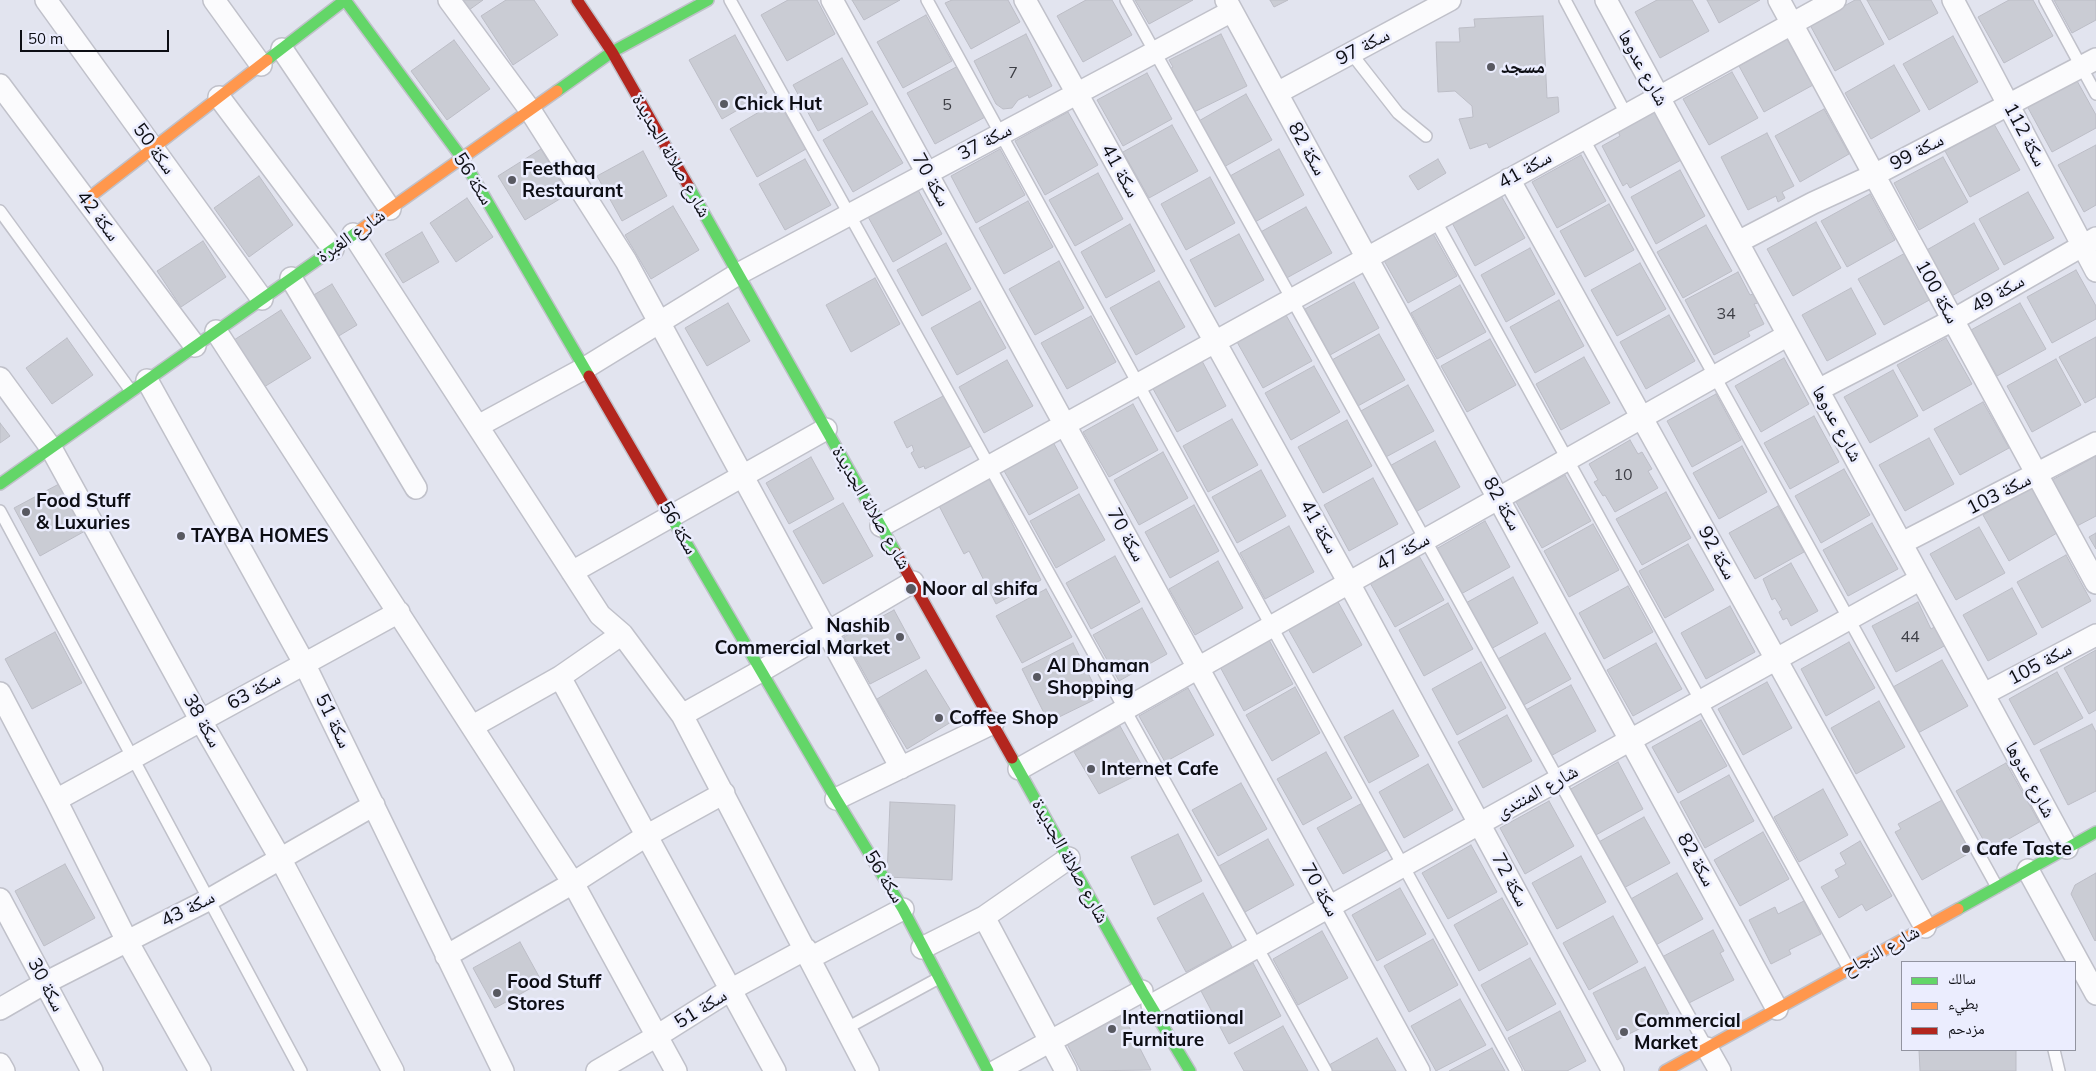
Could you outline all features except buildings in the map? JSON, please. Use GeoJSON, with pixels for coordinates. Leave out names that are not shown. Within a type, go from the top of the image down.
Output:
{"type":"FeatureCollection","features":[{"type":"Feature","properties":{"kind":"street","name":"سكة 50"},"geometry":{"type":"LineString","coordinates":[[46,0],[262,299]]}},
{"type":"Feature","properties":{"kind":"street"},"geometry":{"type":"LineString","coordinates":[[214,0],[261,65]]}},
{"type":"Feature","properties":{"kind":"street"},"geometry":{"type":"LineString","coordinates":[[86,200],[345,0]]}},
{"type":"Feature","properties":{"kind":"street","name":"سكة 56"},"geometry":{"type":"LineString","coordinates":[[345,0],[462,158],[836,799],[903,909],[988,1071]]}},
{"type":"Feature","properties":{"kind":"street"},"geometry":{"type":"LineString","coordinates":[[449,0],[530,110],[626,261],[901,768]]}},
{"type":"Feature","properties":{"kind":"street","name":"شارع صلالة الجديدة"},"geometry":{"type":"LineString","coordinates":[[577,0],[612,52],[1190,1071]]}},
{"type":"Feature","properties":{"kind":"street","name":"شارع الغبرة"},"geometry":{"type":"LineString","coordinates":[[0,484],[612,52],[708,0]]}},
{"type":"Feature","properties":{"kind":"street","name":"سكة 70"},"geometry":{"type":"LineString","coordinates":[[832,0],[1330,907],[1418,1071]]}},
{"type":"Feature","properties":{"kind":"street","name":"سكة 41"},"geometry":{"type":"LineString","coordinates":[[1025,0],[1349,582]]}},
{"type":"Feature","properties":{"kind":"street","name":"سكة 97"},"geometry":{"type":"LineString","coordinates":[[1277,93],[1450,0]]}},
{"type":"Feature","properties":{"kind":"street","name":"شارع عدوها"},"geometry":{"type":"LineString","coordinates":[[1606,0],[2067,848]]}},
{"type":"Feature","properties":{"kind":"street","name":"سكة 100"},"geometry":{"type":"LineString","coordinates":[[1779,0],[2096,583]]}},
{"type":"Feature","properties":{"kind":"street","name":"سكة 41"},"geometry":{"type":"LineString","coordinates":[[881,526],[1835,0]]}},
{"type":"Feature","properties":{"kind":"street","name":"سكة 112"},"geometry":{"type":"LineString","coordinates":[[1953,0],[2008,104],[2089,242],[2096,271]]}},
{"type":"Feature","properties":{"kind":"street","name":"سكة 37"},"geometry":{"type":"LineString","coordinates":[[478,426],[585,368],[738,274],[1155,52],[1229,5]]}},
{"type":"Feature","properties":{"kind":"street","name":"سكة 82"},"geometry":{"type":"LineString","coordinates":[[1229,5],[1777,1008]]}},
{"type":"Feature","properties":{"kind":"street"},"geometry":{"type":"LineString","coordinates":[[282,49],[390,209]]}},
{"type":"Feature","properties":{"kind":"street","name":"سكة 99"},"geometry":{"type":"LineString","coordinates":[[1738,242],[1813,203],[1874,175],[2089,63]]}},
{"type":"Feature","properties":{"kind":"street","name":"سكة 42"},"geometry":{"type":"LineString","coordinates":[[0,85],[195,346]]}},
{"type":"Feature","properties":{"kind":"street"},"geometry":{"type":"LineString","coordinates":[[219,97],[333,249]]}},
{"type":"Feature","properties":{"kind":"street","name":"سكة 92"},"geometry":{"type":"LineString","coordinates":[[1509,179],[1925,927]]}},
{"type":"Feature","properties":{"kind":"street"},"geometry":{"type":"LineString","coordinates":[[353,234],[600,615],[622,634],[682,715],[868,1071]]}},
{"type":"Feature","properties":{"kind":"street","name":"سكة 49"},"geometry":{"type":"LineString","coordinates":[[1818,390],[1953,320],[2089,242]]}},
{"type":"Feature","properties":{"kind":"street"},"geometry":{"type":"LineString","coordinates":[[291,278],[416,488]]}},
{"type":"Feature","properties":{"kind":"street"},"geometry":{"type":"LineString","coordinates":[[216,331],[573,883],[676,1071]]}},
{"type":"Feature","properties":{"kind":"street","name":"سكة 47"},"geometry":{"type":"LineString","coordinates":[[1019,769],[1788,335]]}},
{"type":"Feature","properties":{"kind":"street","name":"سكة 38"},"geometry":{"type":"LineString","coordinates":[[0,378],[51,448],[201,721],[280,858],[393,1071]]}},
{"type":"Feature","properties":{"kind":"street","name":"سكة 51"},"geometry":{"type":"LineString","coordinates":[[139,386],[304,663],[503,1071]]}},
{"type":"Feature","properties":{"kind":"street"},"geometry":{"type":"LineString","coordinates":[[572,572],[826,429]]}},
{"type":"Feature","properties":{"kind":"street","name":"سكة 103"},"geometry":{"type":"LineString","coordinates":[[1902,544],[2037,475],[2096,442]]}},
{"type":"Feature","properties":{"kind":"street","name":"شارع المنتدى"},"geometry":{"type":"LineString","coordinates":[[996,1071],[1050,1041],[1257,947],[1922,580]]}},
{"type":"Feature","properties":{"kind":"street"},"geometry":{"type":"LineString","coordinates":[[682,715],[913,582]]}},
{"type":"Feature","properties":{"kind":"street","name":"سكة 72"},"geometry":{"type":"LineString","coordinates":[[1349,582],[1613,1071]]}},
{"type":"Feature","properties":{"kind":"street","name":"سكة 63"},"geometry":{"type":"LineString","coordinates":[[56,800],[399,612]]}},
{"type":"Feature","properties":{"kind":"street"},"geometry":{"type":"LineString","coordinates":[[473,726],[560,677],[622,634]]}},
{"type":"Feature","properties":{"kind":"street","name":"سكة 105"},"geometry":{"type":"LineString","coordinates":[[1984,694],[2096,635]]}},
{"type":"Feature","properties":{"kind":"street"},"geometry":{"type":"LineString","coordinates":[[560,677],[774,1071]]}},
{"type":"Feature","properties":{"kind":"street"},"geometry":{"type":"LineString","coordinates":[[0,693],[126,941],[200,1071]]}},
{"type":"Feature","properties":{"kind":"street"},"geometry":{"type":"LineString","coordinates":[[836,799],[993,724]]}},
{"type":"Feature","properties":{"kind":"street"},"geometry":{"type":"LineString","coordinates":[[446,956],[573,883],[646,836],[724,793]]}},
{"type":"Feature","properties":{"kind":"street","name":"سكة 43"},"geometry":{"type":"LineString","coordinates":[[0,1009],[45,983],[210,899],[374,805]]}},
{"type":"Feature","properties":{"kind":"street","name":"شارع النجاح"},"geometry":{"type":"LineString","coordinates":[[1665,1071],[2096,832]]}},
{"type":"Feature","properties":{"kind":"street"},"geometry":{"type":"LineString","coordinates":[[922,948],[984,917],[1069,858]]}},
{"type":"Feature","properties":{"kind":"street"},"geometry":{"type":"LineString","coordinates":[[2028,870],[2074,961]]}},
{"type":"Feature","properties":{"kind":"street","name":"سكة 30"},"geometry":{"type":"LineString","coordinates":[[0,899],[92,1071]]}},
{"type":"Feature","properties":{"kind":"street","name":"سكة 51"},"geometry":{"type":"LineString","coordinates":[[597,1071],[730,990],[903,909]]}},
{"type":"Feature","properties":{"kind":"street"},"geometry":{"type":"LineString","coordinates":[[984,917],[1066,1071]]}},
{"type":"Feature","properties":{"kind":"street"},"geometry":{"type":"LineString","coordinates":[[2078,970],[2096,994]]}},
{"type":"Feature","properties":{"kind":"street"},"geometry":{"type":"LineString","coordinates":[[1707,1048],[1720,1071]]}},
{"type":"Feature","properties":{"kind":"street"},"geometry":{"type":"LineString","coordinates":[[0,1064],[4,1071]]}},
{"type":"Feature","properties":{"kind":"lane"},"geometry":{"type":"LineString","coordinates":[[730,0],[1326,1071]]}},
{"type":"Feature","properties":{"kind":"lane"},"geometry":{"type":"LineString","coordinates":[[928,0],[1140,383],[1271,627],[1516,1071]]}},
{"type":"Feature","properties":{"kind":"lane"},"geometry":{"type":"LineString","coordinates":[[1126,0],[1707,1048]]}},
{"type":"Feature","properties":{"kind":"lane"},"geometry":{"type":"LineString","coordinates":[[1565,0],[1626,114]]}},
{"type":"Feature","properties":{"kind":"lane"},"geometry":{"type":"LineString","coordinates":[[2045,0],[2089,63],[2096,94]]}},
{"type":"Feature","properties":{"kind":"lane"},"geometry":{"type":"LineString","coordinates":[[1351,53],[1398,113],[1426,136]]}},
{"type":"Feature","properties":{"kind":"lane"},"geometry":{"type":"LineString","coordinates":[[1583,138],[1997,887]]}},
{"type":"Feature","properties":{"kind":"lane"},"geometry":{"type":"LineString","coordinates":[[0,211],[139,386]]}},
{"type":"Feature","properties":{"kind":"lane"},"geometry":{"type":"LineString","coordinates":[[1435,220],[1849,969]]}},
{"type":"Feature","properties":{"kind":"lane"},"geometry":{"type":"LineString","coordinates":[[0,511],[301,1071]]}},
{"type":"Feature","properties":{"kind":"lane"},"geometry":{"type":"LineString","coordinates":[[847,1028],[939,978]]}},
{"type":"Feature","properties":{"kind":"lane"},"geometry":{"type":"LineString","coordinates":[[2054,1051],[2059,1071]]}},
{"type":"Feature","properties":{"kind":"traffic: fast"},"geometry":{"type":"LineString","coordinates":[[267,60],[345,0],[462,158],[589,376]]}},
{"type":"Feature","properties":{"kind":"traffic: fast"},"geometry":{"type":"LineString","coordinates":[[557,91],[612,52],[708,0]]}},
{"type":"Feature","properties":{"kind":"traffic: fast"},"geometry":{"type":"LineString","coordinates":[[689,187],[896,553]]}},
{"type":"Feature","properties":{"kind":"traffic: fast"},"geometry":{"type":"LineString","coordinates":[[0,484],[360,230]]}},
{"type":"Feature","properties":{"kind":"traffic: fast"},"geometry":{"type":"LineString","coordinates":[[667,510],[836,799],[903,909],[988,1071]]}},
{"type":"Feature","properties":{"kind":"traffic: fast"},"geometry":{"type":"LineString","coordinates":[[1012,758],[1142,991],[1190,1071]]}},
{"type":"Feature","properties":{"kind":"traffic: fast"},"geometry":{"type":"LineString","coordinates":[[1958,909],[2096,832]]}},
{"type":"Feature","properties":{"kind":"traffic: slow"},"geometry":{"type":"LineString","coordinates":[[86,200],[267,60]]}},
{"type":"Feature","properties":{"kind":"traffic: slow"},"geometry":{"type":"LineString","coordinates":[[360,230],[557,91]]}},
{"type":"Feature","properties":{"kind":"traffic: slow"},"geometry":{"type":"LineString","coordinates":[[1665,1071],[1958,909]]}},
{"type":"Feature","properties":{"kind":"traffic: jam"},"geometry":{"type":"LineString","coordinates":[[577,0],[612,52],[689,187]]}},
{"type":"Feature","properties":{"kind":"traffic: jam"},"geometry":{"type":"LineString","coordinates":[[589,376],[667,510]]}},
{"type":"Feature","properties":{"kind":"traffic: jam"},"geometry":{"type":"LineString","coordinates":[[896,553],[1012,758]]}},
{"type":"Feature","properties":{"kind":"place","name":"مسجد"},"geometry":{"type":"Point","coordinates":[1491,67]}},
{"type":"Feature","properties":{"kind":"place","name":"Chick Hut"},"geometry":{"type":"Point","coordinates":[724,104]}},
{"type":"Feature","properties":{"kind":"place","name":"Feethaq Restaurant"},"geometry":{"type":"Point","coordinates":[512,180]}},
{"type":"Feature","properties":{"kind":"place","name":"Food Stuff & Luxuries"},"geometry":{"type":"Point","coordinates":[26,512]}},
{"type":"Feature","properties":{"kind":"place","name":"TAYBA HOMES"},"geometry":{"type":"Point","coordinates":[181,536]}},
{"type":"Feature","properties":{"kind":"place","name":"Noor al shifa"},"geometry":{"type":"Point","coordinates":[911,589]}},
{"type":"Feature","properties":{"kind":"place","name":"Nashib Commercial Market"},"geometry":{"type":"Point","coordinates":[900,637]}},
{"type":"Feature","properties":{"kind":"place","name":"Al Dhaman Shopping"},"geometry":{"type":"Point","coordinates":[1037,677]}},
{"type":"Feature","properties":{"kind":"place","name":"Coffee Shop"},"geometry":{"type":"Point","coordinates":[939,718]}},
{"type":"Feature","properties":{"kind":"place","name":"Internet Cafe"},"geometry":{"type":"Point","coordinates":[1091,769]}},
{"type":"Feature","properties":{"kind":"place","name":"Cafe Taste"},"geometry":{"type":"Point","coordinates":[1966,849]}},
{"type":"Feature","properties":{"kind":"place","name":"Food Stuff Stores"},"geometry":{"type":"Point","coordinates":[497,993]}},
{"type":"Feature","properties":{"kind":"place","name":"Internatiional Furniture"},"geometry":{"type":"Point","coordinates":[1112,1029]}},
{"type":"Feature","properties":{"kind":"place","name":"Commercial Market"},"geometry":{"type":"Point","coordinates":[1624,1032]}}]}
